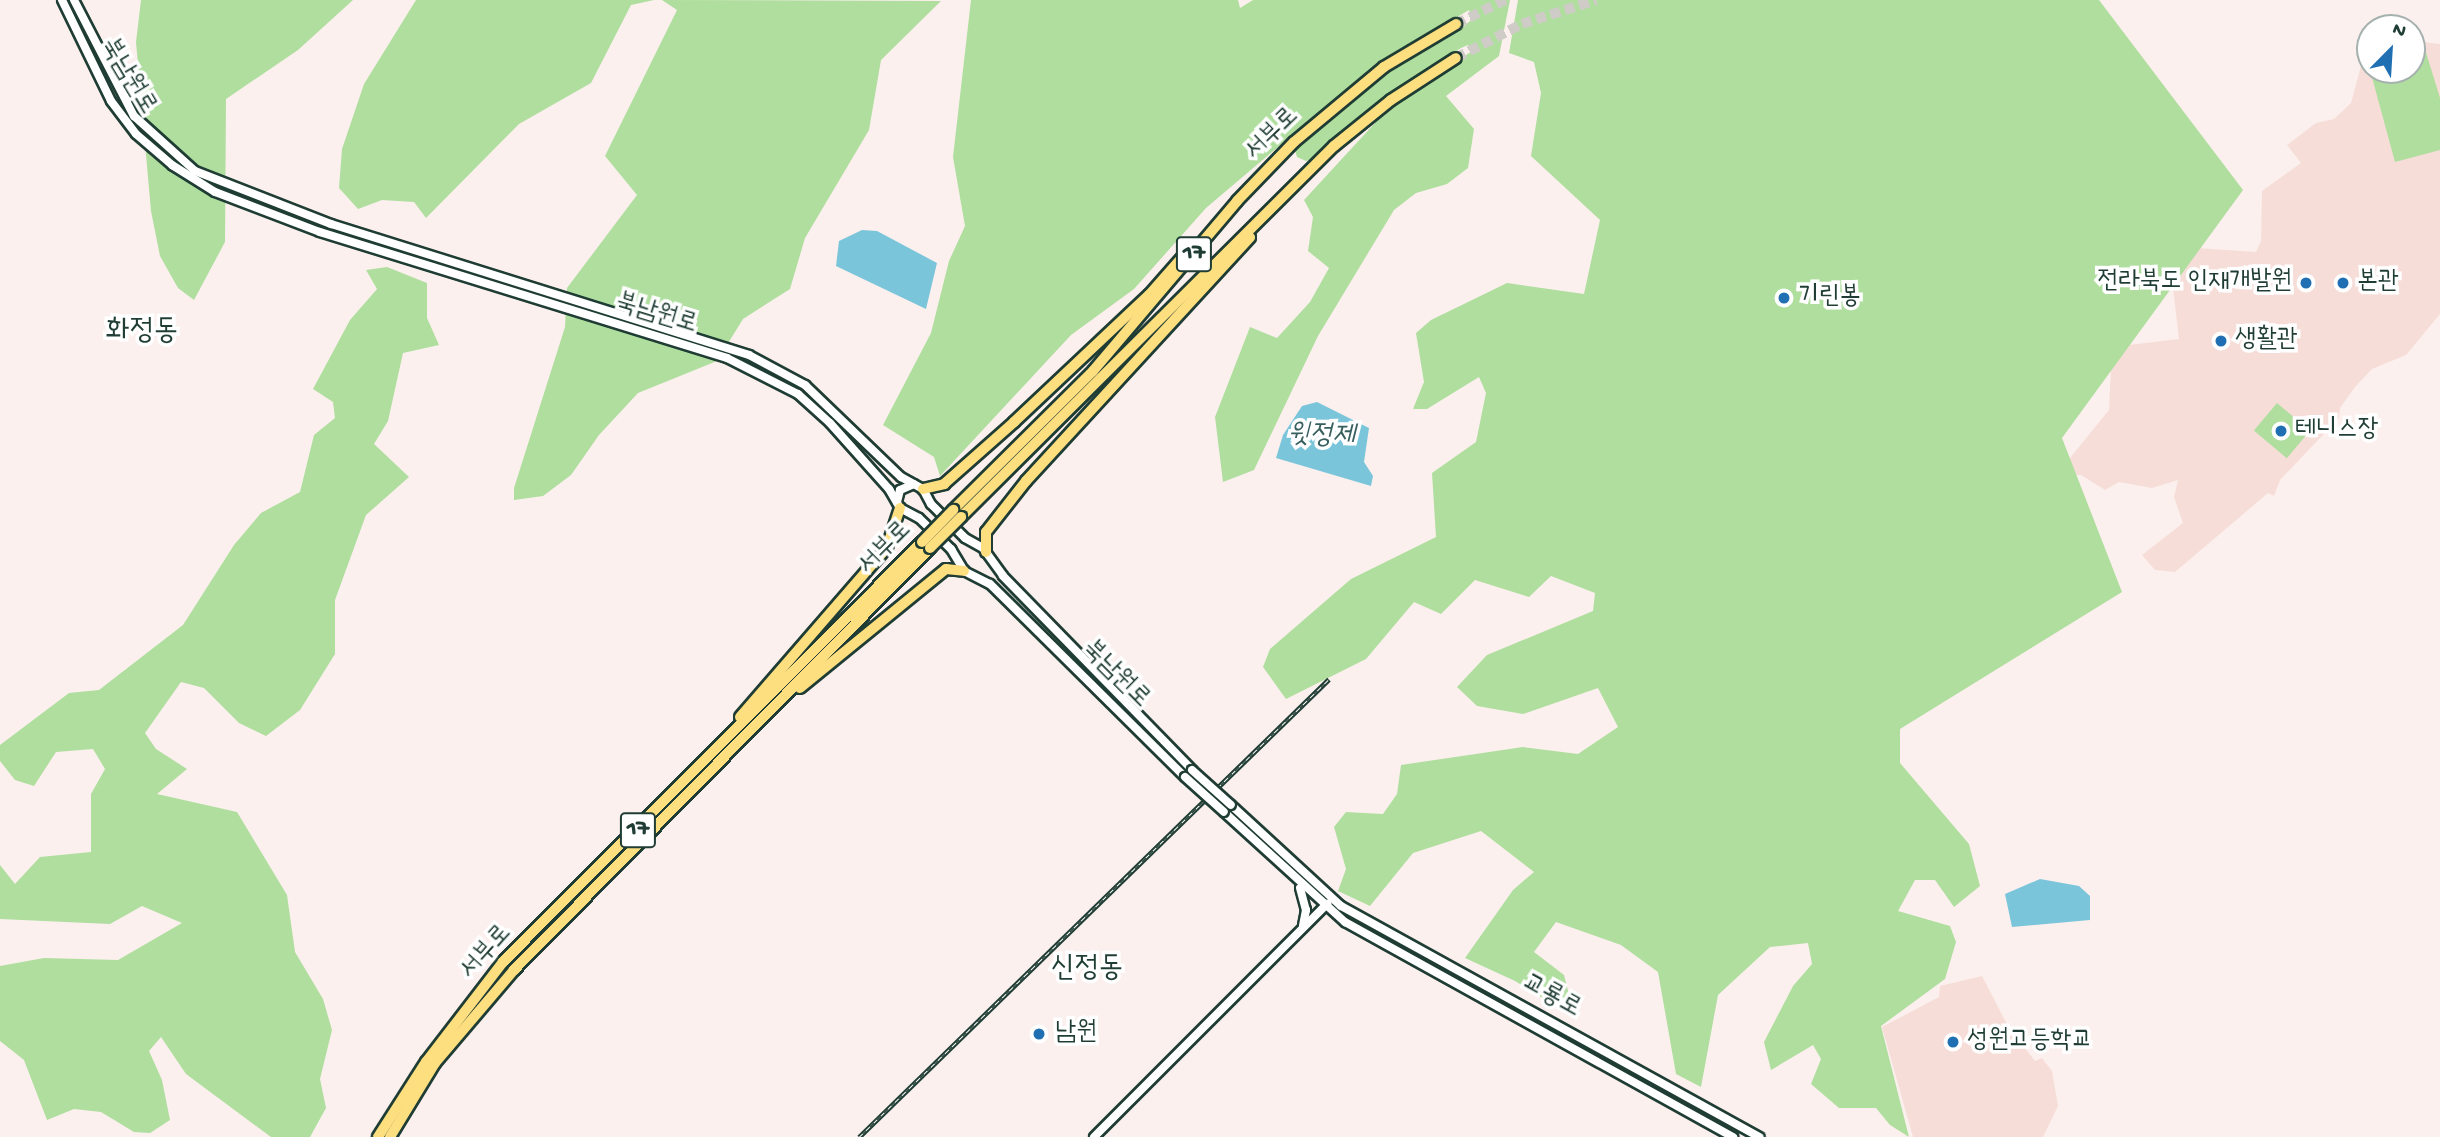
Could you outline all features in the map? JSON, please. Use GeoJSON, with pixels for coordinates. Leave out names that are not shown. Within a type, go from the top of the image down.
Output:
{"type":"FeatureCollection","features":[{"type":"Feature","properties":{"kind":"highway","name":"서부로"},"geometry":{"type":"LineString","coordinates":[[957,514],[1093,371],[1237,201],[1334,106],[1384,67],[1456,24]]}},
{"type":"Feature","properties":{"kind":"highway","name":"서부로"},"geometry":{"type":"LineString","coordinates":[[390,1137],[435,1063],[514,970],[706,767],[957,514],[1334,146],[1391,100],[1456,58]]}},
{"type":"Feature","properties":{"kind":"highway"},"geometry":{"type":"LineString","coordinates":[[987,554],[986,532],[1026,481],[1334,146]]}},
{"type":"Feature","properties":{"kind":"highway"},"geometry":{"type":"LineString","coordinates":[[918,487],[944,484],[1014,422],[1149,295],[1213,222],[1237,201]]}},
{"type":"Feature","properties":{"kind":"highway"},"geometry":{"type":"LineString","coordinates":[[706,767],[887,547],[899,506]]}},
{"type":"Feature","properties":{"kind":"highway"},"geometry":{"type":"LineString","coordinates":[[706,767],[946,569],[969,572]]}},
{"type":"Feature","properties":{"kind":"highway","name":"서부로"},"geometry":{"type":"LineString","coordinates":[[378,1137],[426,1062],[503,962],[706,767]]}},
{"type":"Feature","properties":{"kind":"street","name":"북남원로"},"geometry":{"type":"LineString","coordinates":[[62,0],[111,102],[136,134],[172,165],[215,192],[320,232],[755,370],[797,394],[830,423],[899,506],[919,518],[951,549],[969,572],[1072,661],[1188,774]]}},
{"type":"Feature","properties":{"kind":"street","name":"북남원로"},"geometry":{"type":"LineString","coordinates":[[74,0],[134,116],[195,171],[331,224],[759,359],[804,385],[918,487],[931,504],[987,554],[1188,774]]}},
{"type":"Feature","properties":{"kind":"street"},"geometry":{"type":"LineString","coordinates":[[899,506],[900,490],[918,487]]}},
{"type":"Feature","properties":{"kind":"street"},"geometry":{"type":"LineString","coordinates":[[969,572],[982,569],[987,554]]}},
{"type":"Feature","properties":{"kind":"street","name":"교룡로"},"geometry":{"type":"LineString","coordinates":[[1188,774],[1231,805],[1332,899],[1760,1137]]}},
{"type":"Feature","properties":{"kind":"street","name":"교룡로"},"geometry":{"type":"LineString","coordinates":[[1188,774],[1324,908],[1733,1137]]}},
{"type":"Feature","properties":{"kind":"street"},"geometry":{"type":"LineString","coordinates":[[1299,884],[1306,910],[1302,929]]}},
{"type":"Feature","properties":{"kind":"street"},"geometry":{"type":"LineString","coordinates":[[1094,1137],[1332,899]]}},
{"type":"Feature","properties":{"kind":"shaded area","name":"전라북도 인재개발원"},"geometry":{"type":"Polygon","coordinates":[[[2426,42],[2440,44],[2440,314],[2406,355],[2372,369],[2355,387],[2340,408],[2339,418],[2280,480],[2274,496],[2268,493],[2175,572],[2155,570],[2142,555],[2183,523],[2174,497],[2178,480],[2152,488],[2119,482],[2105,490],[2081,475],[2057,474],[2109,410],[2112,347],[2179,339],[2168,246],[2256,252],[2261,241],[2262,191],[2301,163],[2287,145],[2316,123],[2334,119],[2351,103],[2356,84],[2426,84],[2426,42]]]}},
{"type":"Feature","properties":{"kind":"shaded area","name":"성원고등학교"},"geometry":{"type":"Polygon","coordinates":[[[1982,976],[2009,1028],[2035,1061],[2042,1058],[2052,1071],[2058,1106],[2043,1137],[1913,1137],[1882,1027],[1939,997],[1940,986],[1982,976]]]}},
{"type":"Feature","properties":{"kind":"green space"},"geometry":{"type":"Polygon","coordinates":[[[141,0],[353,0],[298,50],[226,99],[225,242],[194,300],[178,288],[160,256],[151,211],[136,42],[141,0]]]}},
{"type":"Feature","properties":{"kind":"green space"},"geometry":{"type":"Polygon","coordinates":[[[416,0],[654,0],[631,5],[591,83],[519,124],[426,218],[414,202],[382,200],[358,209],[339,188],[342,149],[364,84],[416,0]]]}},
{"type":"Feature","properties":{"kind":"green space"},"geometry":{"type":"Polygon","coordinates":[[[662,0],[941,1],[881,60],[869,130],[805,238],[790,289],[743,319],[717,361],[638,393],[599,435],[571,475],[543,496],[514,500],[514,488],[565,327],[567,288],[637,195],[605,156],[677,10],[662,0]]]}},
{"type":"Feature","properties":{"kind":"green space"},"geometry":{"type":"Polygon","coordinates":[[[971,0],[1238,0],[1240,8],[1253,0],[1510,0],[1499,56],[1446,96],[1474,129],[1468,168],[1447,184],[1416,193],[1394,210],[1318,336],[1254,470],[1223,482],[1215,417],[1250,327],[1277,338],[1310,302],[1329,268],[1308,251],[1313,217],[1304,200],[1387,110],[1472,51],[1468,45],[1461,48],[1387,96],[1315,158],[1306,161],[1297,157],[1295,150],[1381,77],[1460,30],[1472,19],[1469,10],[1371,68],[1206,208],[1134,289],[1071,335],[940,476],[934,457],[883,425],[931,333],[949,261],[965,226],[953,157],[971,0]]]}},
{"type":"Feature","properties":{"kind":"green space"},"geometry":{"type":"Polygon","coordinates":[[[1518,0],[2099,0],[2243,190],[2062,438],[2122,592],[1900,729],[1900,763],[1969,844],[1980,886],[1954,907],[1935,880],[1915,880],[1898,911],[1950,926],[1956,942],[1945,979],[1881,1026],[1909,1137],[1890,1125],[1876,1108],[1839,1108],[1811,1084],[1821,1059],[1813,1045],[1771,1070],[1764,1042],[1793,986],[1812,964],[1808,943],[1770,947],[1718,995],[1701,1087],[1676,1074],[1658,972],[1621,945],[1556,922],[1534,952],[1564,975],[1575,1018],[1515,981],[1465,958],[1513,890],[1534,872],[1481,831],[1413,853],[1370,906],[1338,891],[1346,869],[1334,827],[1346,812],[1383,814],[1397,794],[1401,765],[1523,747],[1578,754],[1618,727],[1598,688],[1523,714],[1477,706],[1457,687],[1487,655],[1593,611],[1595,593],[1551,576],[1529,597],[1475,580],[1441,614],[1414,602],[1366,659],[1286,699],[1263,667],[1270,649],[1351,579],[1436,537],[1432,473],[1476,442],[1486,393],[1479,377],[1427,409],[1413,409],[1424,382],[1416,333],[1431,320],[1507,283],[1584,294],[1600,220],[1531,156],[1541,93],[1534,62],[1509,53],[1518,0]]]}},
{"type":"Feature","properties":{"kind":"green space"},"geometry":{"type":"Polygon","coordinates":[[[2426,52],[2440,98],[2440,150],[2395,162],[2374,84],[2426,84],[2426,52]]]}},
{"type":"Feature","properties":{"kind":"green space"},"geometry":{"type":"Polygon","coordinates":[[[387,267],[427,283],[427,318],[439,345],[403,353],[388,421],[374,444],[409,477],[366,515],[335,600],[335,654],[300,710],[266,736],[239,723],[204,688],[181,682],[145,733],[156,749],[187,769],[157,794],[237,812],[287,895],[295,952],[323,999],[332,1030],[320,1079],[326,1108],[310,1137],[271,1137],[186,1074],[161,1037],[149,1051],[162,1080],[170,1120],[150,1133],[134,1132],[101,1112],[74,1109],[47,1120],[24,1060],[0,1041],[0,966],[44,958],[118,960],[182,923],[142,906],[110,924],[0,919],[0,865],[15,884],[40,857],[91,852],[91,794],[105,769],[93,749],[56,752],[34,786],[15,780],[0,761],[0,745],[69,693],[99,690],[183,625],[234,545],[261,513],[300,492],[314,435],[335,418],[333,402],[313,389],[350,320],[377,289],[366,270],[387,267]]]}},
{"type":"Feature","properties":{"kind":"green space","name":"테니스장"},"geometry":{"type":"Polygon","coordinates":[[[2277,403],[2310,431],[2287,458],[2254,431],[2277,403]]]}},
{"type":"Feature","properties":{"kind":"water"},"geometry":{"type":"Polygon","coordinates":[[[862,230],[877,231],[937,263],[926,309],[836,266],[839,241],[862,230]]]}},
{"type":"Feature","properties":{"kind":"water","name":"윗정제"},"geometry":{"type":"Polygon","coordinates":[[[1317,402],[1369,428],[1364,462],[1373,476],[1371,486],[1276,458],[1283,435],[1302,406],[1317,402]]]}},
{"type":"Feature","properties":{"kind":"water"},"geometry":{"type":"Polygon","coordinates":[[[2040,879],[2079,886],[2090,896],[2090,920],[2012,927],[2005,894],[2040,879]]]}},
{"type":"Feature","properties":{"kind":"tunnel"},"geometry":{"type":"LineString","coordinates":[[1456,24],[1505,0]]}},
{"type":"Feature","properties":{"kind":"tunnel"},"geometry":{"type":"LineString","coordinates":[[1456,58],[1522,24],[1596,0]]}},
{"type":"Feature","properties":{"kind":"railway"},"geometry":{"type":"LineString","coordinates":[[859,1137],[1329,679]]}},
{"type":"Feature","properties":{"kind":"place","name":"전라북도 인재개발원"},"geometry":{"type":"Point","coordinates":[2306,283]}},
{"type":"Feature","properties":{"kind":"place","name":"본관"},"geometry":{"type":"Point","coordinates":[2343,283]}},
{"type":"Feature","properties":{"kind":"place","name":"기린봉"},"geometry":{"type":"Point","coordinates":[1784,298]}},
{"type":"Feature","properties":{"kind":"place","name":"생활관"},"geometry":{"type":"Point","coordinates":[2221,341]}},
{"type":"Feature","properties":{"kind":"place","name":"테니스장"},"geometry":{"type":"Point","coordinates":[2281,431]}},
{"type":"Feature","properties":{"kind":"place","name":"남원"},"geometry":{"type":"Point","coordinates":[1039,1034]}},
{"type":"Feature","properties":{"kind":"place","name":"성원고등학교"},"geometry":{"type":"Point","coordinates":[1953,1042]}},
{"type":"Feature","properties":{"kind":"district","name":"화정동"},"geometry":{"type":"Point","coordinates":[142,333]}},
{"type":"Feature","properties":{"kind":"district","name":"신정동"},"geometry":{"type":"Point","coordinates":[1087,970]}}]}
